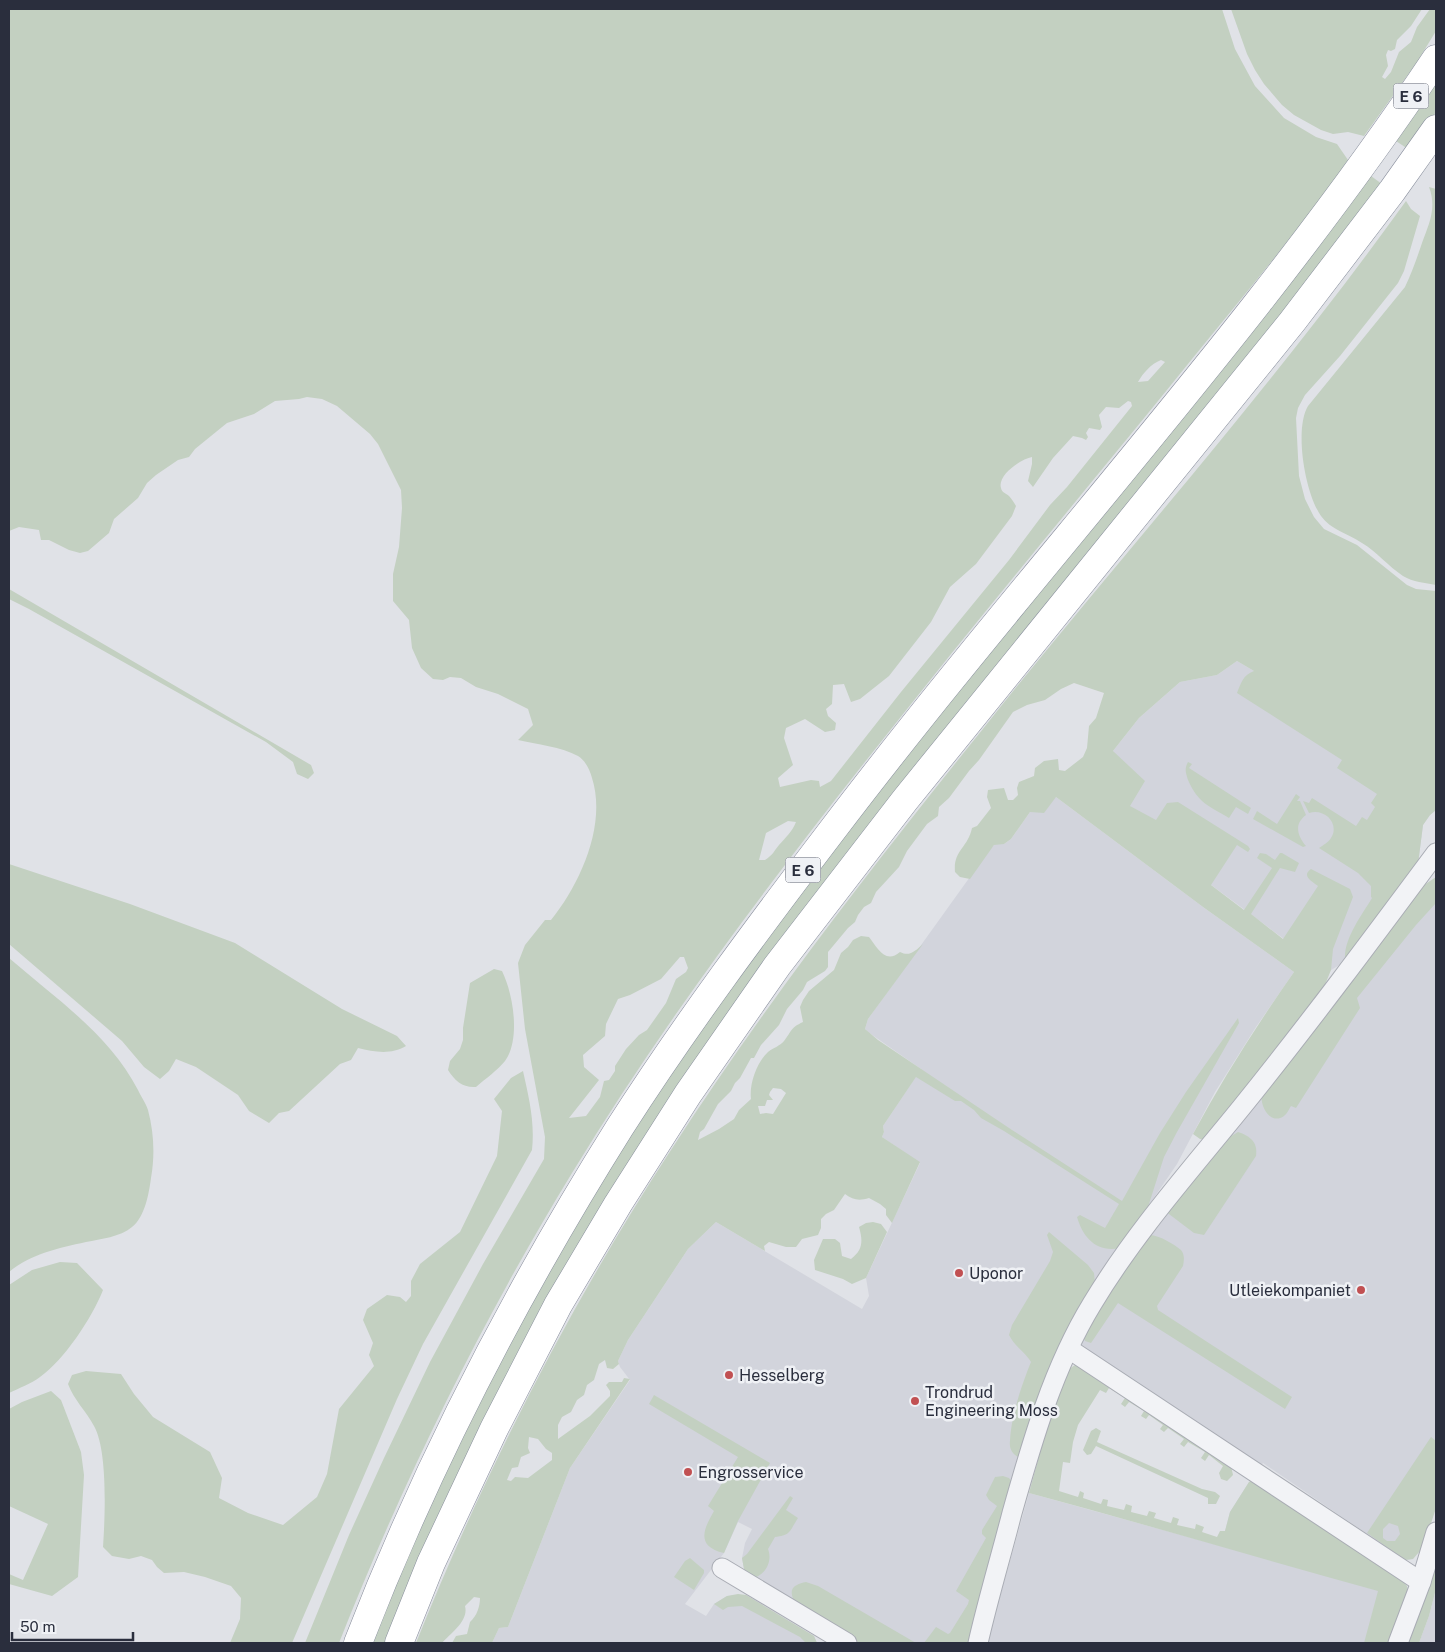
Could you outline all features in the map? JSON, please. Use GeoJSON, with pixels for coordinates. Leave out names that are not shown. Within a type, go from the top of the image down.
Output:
{"type":"FeatureCollection","features":[{"type":"Feature","properties":{"kind":"highway","name":"E 6"},"geometry":{"type":"LineString","coordinates":[[358,1643],[382,1581],[428,1476],[465,1399],[519,1296],[557,1229],[623,1123],[710,996],[836,826],[946,686],[1236,329],[1361,169],[1436,59]]}},
{"type":"Feature","properties":{"kind":"highway","name":"E 6"},"geometry":{"type":"LineString","coordinates":[[399,1643],[431,1563],[494,1429],[554,1314],[618,1204],[688,1094],[778,966],[899,807],[1292,322],[1392,191],[1436,129]]}},
{"type":"Feature","properties":{"kind":"street"},"geometry":{"type":"LineString","coordinates":[[978,1643],[1025,1467],[1050,1391],[1091,1305],[1149,1220],[1235,1116],[1339,984],[1436,854]]}},
{"type":"Feature","properties":{"kind":"street"},"geometry":{"type":"LineString","coordinates":[[1069,1349],[1420,1582]]}},
{"type":"Feature","properties":{"kind":"street"},"geometry":{"type":"LineString","coordinates":[[1398,1643],[1436,1532]]}},
{"type":"Feature","properties":{"kind":"street"},"geometry":{"type":"LineString","coordinates":[[722,1568],[842,1642]]}},
{"type":"Feature","properties":{"kind":"shaded area"},"geometry":{"type":"Polygon","coordinates":[[[1237,661],[1254,671],[1436,810],[1423,825],[1418,864],[1348,960],[1331,970],[1284,939],[1149,839],[1130,806],[1113,751],[1139,718],[1180,682],[1217,675],[1237,661]]]}},
{"type":"Feature","properties":{"kind":"shaded area"},"geometry":{"type":"Polygon","coordinates":[[[1056,797],[1203,907],[1294,972],[1215,1092],[1177,1164],[1095,1284],[971,1643],[862,1643],[772,1592],[744,1569],[742,1558],[745,1543],[752,1529],[738,1522],[724,1553],[685,1604],[706,1616],[714,1604],[727,1596],[746,1595],[814,1636],[817,1643],[492,1643],[499,1628],[508,1627],[570,1468],[630,1380],[620,1367],[618,1361],[628,1340],[688,1249],[716,1222],[862,1309],[869,1296],[866,1278],[920,1163],[882,1137],[884,1132],[883,1126],[921,1069],[868,1032],[865,1029],[868,1019],[990,849],[995,844],[1004,844],[1011,839],[1030,812],[1056,797]]]}},
{"type":"Feature","properties":{"kind":"shaded area"},"geometry":{"type":"Polygon","coordinates":[[[1436,877],[1436,1468],[1413,1559],[1405,1560],[1263,1463],[1259,1468],[1080,1348],[1146,1235],[1436,877]]]}},
{"type":"Feature","properties":{"kind":"shaded area"},"geometry":{"type":"Polygon","coordinates":[[[1249,1482],[1407,1586],[1390,1643],[987,1643],[1029,1493],[1221,1546],[1230,1512],[1249,1482]]]}},
{"type":"Feature","properties":{"kind":"shaded area"},"geometry":{"type":"Polygon","coordinates":[[[1436,1589],[1436,1643],[1419,1643],[1429,1616],[1436,1589]]]}},
{"type":"Feature","properties":{"kind":"green space"},"geometry":{"type":"Polygon","coordinates":[[[9,9],[1222,9],[1235,49],[1255,86],[1284,118],[1316,137],[1337,144],[1348,160],[1272,261],[981,617],[801,843],[705,972],[659,1038],[538,1229],[475,1344],[417,1462],[339,1643],[305,1643],[349,1535],[430,1362],[483,1264],[544,1159],[545,1137],[525,1029],[518,963],[525,945],[545,920],[551,920],[581,872],[593,834],[596,815],[596,796],[591,775],[583,760],[572,753],[518,740],[533,725],[528,709],[498,694],[476,687],[461,678],[433,679],[421,668],[412,648],[409,620],[393,601],[393,574],[399,547],[402,508],[401,490],[378,444],[370,434],[337,406],[322,399],[307,397],[275,401],[254,414],[227,423],[195,449],[189,457],[178,460],[147,483],[138,498],[114,519],[109,533],[88,551],[80,553],[49,540],[41,540],[39,530],[19,527],[9,531],[9,9]],[[1161,360],[1142,375],[1138,382],[1148,381],[1165,362],[1161,360]],[[1128,401],[1119,408],[1106,407],[1099,415],[1102,427],[1100,430],[1089,428],[1086,433],[1088,437],[1086,440],[1073,436],[1053,458],[1033,487],[1028,481],[1032,457],[1016,464],[1006,473],[1001,483],[1001,488],[1016,506],[1012,516],[976,564],[950,587],[931,622],[889,676],[860,699],[851,702],[844,684],[833,685],[832,704],[826,709],[828,716],[836,723],[835,730],[825,732],[805,719],[786,728],[784,738],[793,765],[778,778],[780,787],[811,780],[819,781],[820,787],[831,781],[1009,560],[1050,505],[1067,487],[1132,406],[1131,402],[1128,401]],[[788,821],[766,833],[759,860],[765,860],[772,854],[791,832],[796,822],[788,821]],[[680,957],[661,979],[618,999],[606,1024],[605,1036],[583,1055],[584,1067],[599,1080],[569,1118],[586,1116],[600,1097],[604,1081],[609,1080],[626,1049],[639,1035],[647,1030],[666,1003],[676,979],[686,972],[688,968],[684,957],[680,957]]]}},
{"type":"Feature","properties":{"kind":"green space"},"geometry":{"type":"Polygon","coordinates":[[[1231,9],[1422,9],[1411,26],[1397,40],[1395,49],[1388,50],[1386,55],[1388,66],[1382,77],[1385,79],[1391,72],[1399,52],[1411,42],[1417,27],[1430,9],[1436,9],[1436,31],[1417,62],[1364,136],[1348,132],[1333,134],[1321,130],[1294,115],[1282,105],[1264,84],[1247,54],[1231,9]]]}},
{"type":"Feature","properties":{"kind":"green space"},"geometry":{"type":"Polygon","coordinates":[[[1436,83],[1436,112],[1408,149],[1396,141],[1436,83]]]}},
{"type":"Feature","properties":{"kind":"green space"},"geometry":{"type":"Polygon","coordinates":[[[1371,176],[1382,184],[1363,212],[731,1013],[387,1643],[369,1643],[438,1481],[574,1223],[666,1077],[859,814],[1371,176]]]}},
{"type":"Feature","properties":{"kind":"green space"},"geometry":{"type":"Polygon","coordinates":[[[1429,187],[1436,189],[1436,585],[1415,581],[1403,576],[1367,547],[1325,521],[1315,506],[1310,492],[1303,461],[1302,445],[1304,416],[1308,406],[1405,287],[1431,216],[1432,202],[1429,187]]]}},
{"type":"Feature","properties":{"kind":"green space"},"geometry":{"type":"Polygon","coordinates":[[[1406,201],[1411,209],[1420,216],[1404,271],[1398,283],[1340,356],[1305,395],[1298,408],[1296,418],[1299,476],[1305,499],[1314,517],[1324,529],[1357,545],[1407,585],[1416,589],[1436,591],[1436,810],[1423,825],[1418,864],[1345,959],[1345,951],[1350,935],[1372,898],[1371,886],[1358,873],[1319,848],[1331,838],[1334,827],[1325,815],[1315,812],[1309,813],[1303,801],[1309,803],[1312,798],[1356,826],[1362,817],[1367,820],[1375,807],[1371,803],[1377,794],[1337,768],[1342,760],[1237,693],[1245,677],[1254,671],[1237,661],[1217,675],[1180,682],[1139,718],[1113,751],[1145,781],[1130,806],[1156,820],[1167,803],[1178,802],[1250,849],[1248,852],[1237,845],[1211,885],[1244,910],[1272,868],[1257,858],[1260,853],[1266,854],[1275,860],[1282,853],[1299,863],[1295,872],[1280,868],[1251,914],[1283,939],[1318,886],[1307,876],[1311,869],[1350,889],[1353,897],[1333,949],[1331,970],[1320,997],[1206,1140],[1200,1139],[1193,1134],[1204,1113],[1241,1052],[1294,972],[1203,907],[1056,797],[1044,813],[1030,812],[1011,839],[1004,844],[994,845],[970,879],[960,877],[955,872],[956,859],[972,828],[977,826],[991,808],[987,797],[988,790],[1004,788],[1008,800],[1013,800],[1018,795],[1017,788],[1019,782],[1034,776],[1035,768],[1044,761],[1058,759],[1059,770],[1065,771],[1083,757],[1087,748],[1089,726],[1096,718],[1104,693],[1074,683],[1045,700],[1027,705],[1013,712],[979,760],[949,798],[939,807],[938,816],[927,824],[907,851],[899,867],[876,892],[871,903],[864,907],[855,922],[828,952],[828,967],[825,971],[807,982],[803,990],[787,1009],[779,1025],[761,1045],[754,1058],[751,1058],[731,1091],[718,1104],[704,1129],[700,1132],[698,1140],[734,1119],[739,1110],[751,1099],[753,1080],[760,1061],[768,1052],[782,1043],[793,1028],[803,1022],[800,1007],[803,1000],[809,991],[834,970],[841,953],[853,940],[861,936],[869,937],[878,950],[890,957],[900,952],[907,954],[923,944],[868,1019],[865,1029],[878,1040],[1012,1130],[1122,1201],[1160,1133],[1238,1018],[1239,1023],[1164,1157],[1148,1207],[1120,1248],[1112,1249],[1098,1246],[1087,1237],[1077,1217],[1080,1215],[1105,1228],[1119,1204],[981,1118],[974,1110],[961,1101],[955,1101],[916,1077],[883,1126],[884,1132],[882,1137],[920,1162],[892,1223],[886,1215],[886,1209],[880,1204],[869,1198],[856,1199],[845,1194],[834,1210],[821,1219],[821,1228],[818,1235],[802,1239],[796,1247],[786,1247],[769,1242],[764,1246],[765,1251],[716,1222],[688,1249],[628,1340],[618,1361],[619,1364],[613,1369],[607,1368],[605,1360],[599,1364],[594,1380],[587,1385],[584,1395],[577,1400],[571,1412],[562,1417],[558,1425],[558,1439],[590,1416],[610,1396],[610,1391],[606,1385],[609,1382],[622,1382],[624,1378],[630,1379],[570,1468],[508,1627],[499,1628],[492,1643],[452,1643],[456,1636],[467,1634],[470,1622],[476,1614],[479,1604],[480,1598],[474,1597],[465,1606],[466,1611],[462,1622],[442,1643],[416,1643],[500,1452],[564,1329],[634,1209],[706,1097],[778,994],[892,844],[1008,697],[1263,388],[1360,264],[1406,201]],[[773,1088],[769,1095],[773,1100],[767,1100],[765,1106],[758,1106],[760,1114],[773,1114],[786,1093],[781,1089],[773,1088]],[[529,1437],[528,1448],[530,1453],[521,1457],[518,1467],[512,1468],[507,1480],[511,1481],[515,1477],[528,1478],[552,1460],[552,1453],[538,1439],[529,1437]]]}},
{"type":"Feature","properties":{"kind":"green space"},"geometry":{"type":"Polygon","coordinates":[[[9,589],[311,765],[314,773],[308,779],[297,774],[293,762],[266,742],[9,599],[9,589]]]}},
{"type":"Feature","properties":{"kind":"green space"},"geometry":{"type":"Polygon","coordinates":[[[1188,762],[1192,764],[1189,768],[1251,808],[1248,814],[1236,807],[1229,818],[1200,799],[1188,780],[1186,769],[1188,762]]]}},
{"type":"Feature","properties":{"kind":"green space"},"geometry":{"type":"Polygon","coordinates":[[[1296,794],[1300,797],[1297,801],[1300,801],[1306,815],[1298,826],[1299,834],[1306,846],[1303,847],[1253,819],[1257,811],[1277,824],[1296,794]]]}},
{"type":"Feature","properties":{"kind":"green space"},"geometry":{"type":"Polygon","coordinates":[[[9,864],[130,904],[235,943],[342,1009],[397,1036],[406,1046],[388,1052],[358,1048],[351,1060],[340,1064],[289,1111],[279,1113],[269,1123],[249,1111],[238,1095],[196,1067],[176,1059],[169,1071],[160,1079],[144,1067],[122,1041],[9,944],[9,864]]]}},
{"type":"Feature","properties":{"kind":"green space"},"geometry":{"type":"Polygon","coordinates":[[[1436,877],[1436,903],[1357,998],[1360,1008],[1296,1108],[1291,1106],[1285,1115],[1279,1118],[1270,1116],[1262,1103],[1262,1093],[1421,887],[1436,877]]]}},
{"type":"Feature","properties":{"kind":"green space"},"geometry":{"type":"Polygon","coordinates":[[[9,958],[80,1018],[112,1051],[126,1070],[146,1105],[152,1127],[153,1152],[146,1204],[140,1217],[132,1227],[110,1237],[45,1252],[9,1272],[9,958]]]}},
{"type":"Feature","properties":{"kind":"green space"},"geometry":{"type":"Polygon","coordinates":[[[494,969],[502,971],[509,991],[514,1016],[513,1041],[510,1052],[499,1068],[476,1087],[467,1086],[453,1077],[448,1070],[450,1061],[460,1049],[463,1040],[470,983],[494,969]]]}},
{"type":"Feature","properties":{"kind":"green space"},"geometry":{"type":"Polygon","coordinates":[[[523,1071],[532,1120],[532,1150],[423,1344],[397,1399],[292,1643],[230,1643],[240,1619],[241,1598],[231,1586],[184,1572],[164,1573],[152,1560],[141,1556],[129,1559],[112,1556],[103,1547],[105,1485],[102,1451],[94,1426],[73,1395],[68,1384],[72,1375],[86,1371],[121,1374],[134,1394],[153,1417],[210,1452],[222,1478],[219,1498],[248,1513],[283,1525],[317,1497],[327,1474],[339,1409],[374,1366],[369,1355],[373,1343],[363,1320],[367,1309],[387,1295],[400,1297],[406,1302],[411,1296],[411,1281],[420,1264],[460,1232],[497,1156],[502,1111],[494,1099],[511,1078],[523,1071]]]}},
{"type":"Feature","properties":{"kind":"green space"},"geometry":{"type":"Polygon","coordinates":[[[1238,1132],[1252,1140],[1256,1147],[1256,1156],[1204,1235],[1194,1233],[1165,1211],[1223,1141],[1238,1132]]]}},
{"type":"Feature","properties":{"kind":"green space"},"geometry":{"type":"Polygon","coordinates":[[[873,1222],[881,1224],[887,1232],[866,1278],[852,1284],[815,1270],[814,1260],[823,1239],[835,1239],[840,1243],[842,1256],[851,1259],[858,1252],[861,1245],[859,1227],[873,1222]]]}},
{"type":"Feature","properties":{"kind":"green space"},"geometry":{"type":"Polygon","coordinates":[[[1049,1232],[1088,1265],[1094,1273],[1095,1284],[1023,1457],[1018,1457],[1014,1454],[1010,1444],[1012,1421],[1031,1362],[1009,1335],[1012,1325],[1050,1261],[1053,1252],[1047,1235],[1049,1232]]]}},
{"type":"Feature","properties":{"kind":"green space"},"geometry":{"type":"Polygon","coordinates":[[[1151,1235],[1171,1243],[1181,1250],[1184,1258],[1183,1266],[1157,1306],[1158,1310],[1292,1397],[1285,1409],[1118,1303],[1091,1343],[1085,1341],[1084,1339],[1093,1319],[1147,1236],[1151,1235]]]}},
{"type":"Feature","properties":{"kind":"green space"},"geometry":{"type":"Polygon","coordinates":[[[60,1262],[77,1263],[103,1290],[85,1325],[68,1349],[49,1370],[29,1384],[9,1393],[9,1285],[32,1270],[60,1262]]]}},
{"type":"Feature","properties":{"kind":"green space"},"geometry":{"type":"Polygon","coordinates":[[[1075,1365],[1081,1365],[1231,1466],[1233,1475],[1227,1481],[1221,1479],[1219,1473],[1223,1466],[1209,1455],[1205,1461],[1201,1458],[1205,1452],[1188,1442],[1184,1447],[1180,1444],[1184,1439],[1168,1428],[1164,1432],[1160,1429],[1163,1425],[1149,1415],[1146,1419],[1141,1416],[1144,1411],[1129,1402],[1125,1407],[1121,1404],[1125,1398],[1109,1388],[1106,1393],[1100,1390],[1078,1425],[1070,1463],[1063,1462],[1059,1491],[1078,1497],[1080,1491],[1084,1493],[1083,1498],[1101,1504],[1103,1499],[1108,1500],[1107,1506],[1124,1510],[1126,1504],[1132,1506],[1131,1512],[1147,1516],[1149,1511],[1156,1513],[1154,1518],[1171,1523],[1173,1517],[1179,1519],[1177,1525],[1195,1529],[1196,1524],[1204,1527],[1202,1532],[1217,1537],[1220,1531],[1225,1531],[1230,1512],[1252,1480],[1402,1580],[1407,1586],[1408,1591],[1390,1643],[1364,1643],[1378,1591],[1029,1493],[1063,1379],[1069,1369],[1075,1365]]]}},
{"type":"Feature","properties":{"kind":"green space"},"geometry":{"type":"Polygon","coordinates":[[[51,1391],[61,1400],[81,1452],[84,1475],[78,1577],[52,1596],[9,1584],[9,1574],[23,1580],[48,1524],[9,1506],[9,1409],[51,1391]]]}},
{"type":"Feature","properties":{"kind":"green space"},"geometry":{"type":"Polygon","coordinates":[[[654,1395],[770,1463],[738,1521],[724,1553],[715,1550],[706,1542],[705,1531],[714,1511],[708,1506],[738,1457],[649,1404],[654,1395]]]}},
{"type":"Feature","properties":{"kind":"green space"},"geometry":{"type":"Polygon","coordinates":[[[1096,1428],[1101,1431],[1097,1442],[1202,1489],[1215,1492],[1220,1496],[1216,1504],[1208,1504],[1208,1498],[1096,1446],[1091,1454],[1087,1455],[1083,1450],[1091,1431],[1096,1428]]]}},
{"type":"Feature","properties":{"kind":"green space"},"geometry":{"type":"Polygon","coordinates":[[[1431,1437],[1436,1441],[1436,1508],[1424,1545],[1420,1551],[1413,1559],[1405,1560],[1367,1533],[1431,1437]],[[1389,1523],[1383,1529],[1383,1538],[1387,1541],[1395,1541],[1400,1534],[1398,1526],[1389,1523]]]}},
{"type":"Feature","properties":{"kind":"green space"},"geometry":{"type":"Polygon","coordinates":[[[1003,1476],[1009,1478],[1013,1484],[971,1643],[924,1643],[936,1627],[948,1634],[950,1633],[968,1604],[969,1600],[956,1591],[986,1538],[982,1534],[982,1530],[997,1506],[986,1495],[995,1477],[1003,1476]]]}},
{"type":"Feature","properties":{"kind":"green space"},"geometry":{"type":"Polygon","coordinates":[[[790,1496],[793,1498],[786,1510],[798,1518],[789,1532],[775,1537],[768,1549],[769,1563],[767,1567],[761,1574],[752,1579],[744,1569],[742,1558],[747,1554],[790,1496]]]}},
{"type":"Feature","properties":{"kind":"green space"},"geometry":{"type":"Polygon","coordinates":[[[1436,1555],[1436,1589],[1429,1616],[1419,1643],[1408,1643],[1408,1641],[1436,1555]]]}},
{"type":"Feature","properties":{"kind":"green space"},"geometry":{"type":"Polygon","coordinates":[[[690,1558],[704,1570],[694,1590],[674,1577],[685,1561],[690,1558]]]}},
{"type":"Feature","properties":{"kind":"green space"},"geometry":{"type":"Polygon","coordinates":[[[806,1582],[818,1586],[916,1643],[862,1643],[855,1641],[796,1604],[792,1596],[792,1589],[806,1582]]]}},
{"type":"Feature","properties":{"kind":"green space"},"geometry":{"type":"Polygon","coordinates":[[[746,1595],[814,1636],[817,1643],[806,1643],[800,1637],[742,1606],[728,1607],[723,1610],[714,1604],[727,1596],[746,1595]]]}},
{"type":"Feature","properties":{"kind":"place","name":"Uponor"},"geometry":{"type":"Point","coordinates":[959,1273]}},
{"type":"Feature","properties":{"kind":"place","name":"Utleiekompaniet"},"geometry":{"type":"Point","coordinates":[1361,1290]}},
{"type":"Feature","properties":{"kind":"place","name":"Hesselberg"},"geometry":{"type":"Point","coordinates":[729,1375]}},
{"type":"Feature","properties":{"kind":"place","name":"Trondrud Engineering Moss"},"geometry":{"type":"Point","coordinates":[915,1401]}},
{"type":"Feature","properties":{"kind":"place","name":"Engrosservice"},"geometry":{"type":"Point","coordinates":[688,1472]}}]}
